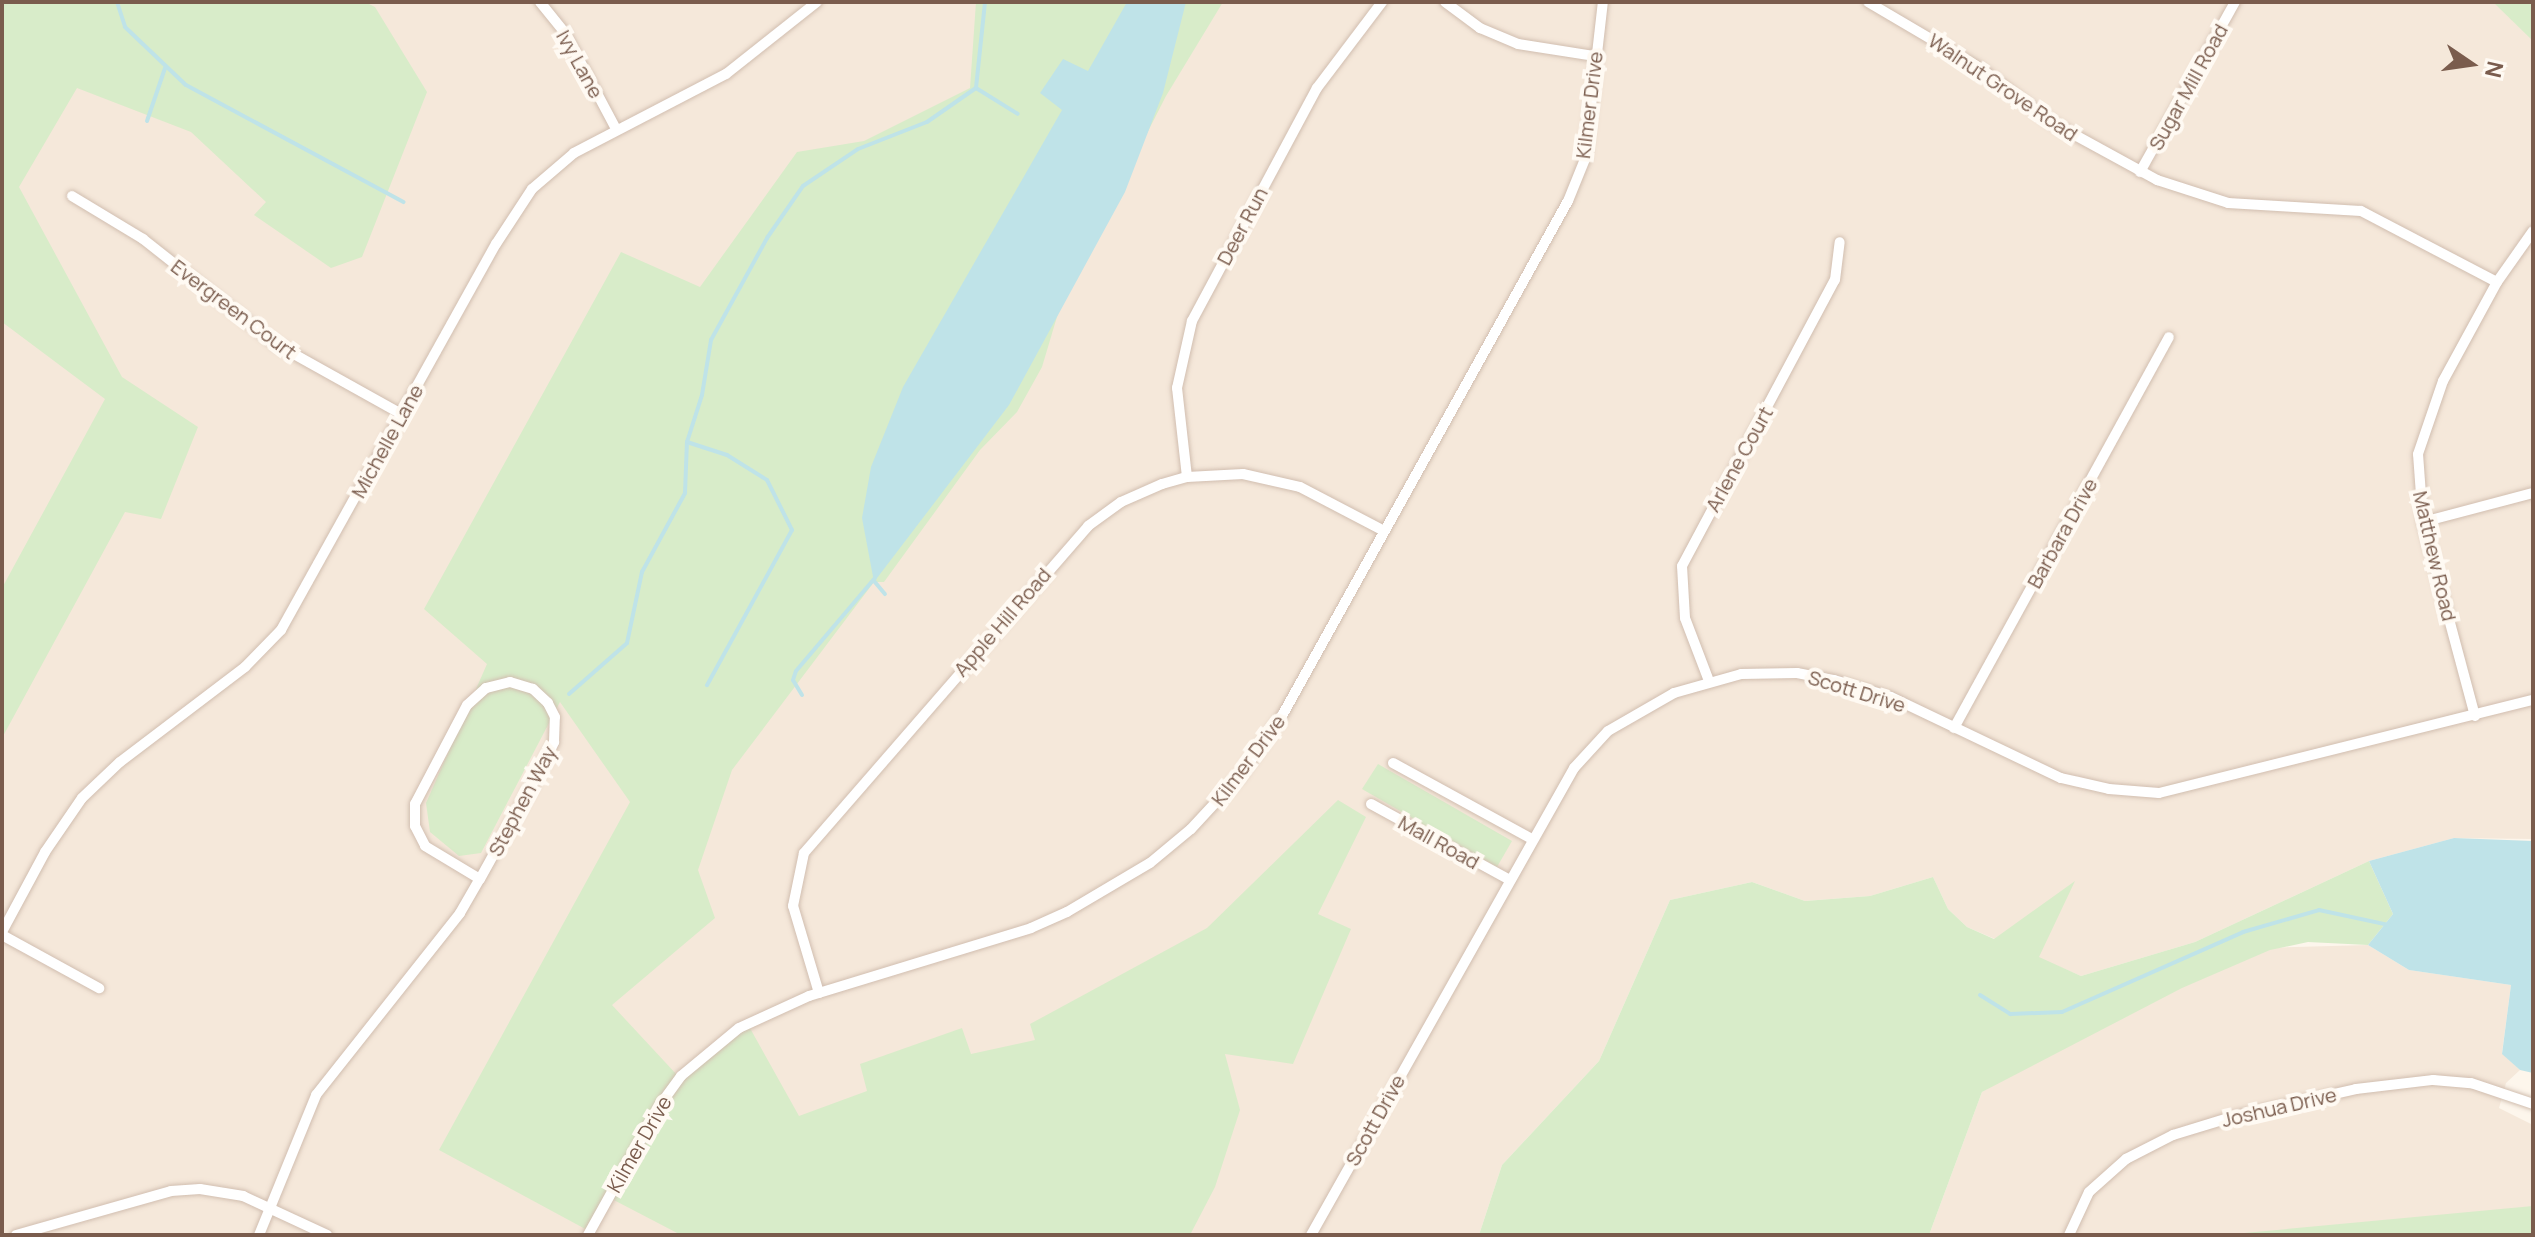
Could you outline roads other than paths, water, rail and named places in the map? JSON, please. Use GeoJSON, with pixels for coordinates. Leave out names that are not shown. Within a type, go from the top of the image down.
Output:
{"type":"FeatureCollection","features":[{"type":"Feature","properties":{"kind":"street","name":"Ivy Lane"},"geometry":{"type":"LineString","coordinates":[[540,2],[565,33],[616,129]]}},
{"type":"Feature","properties":{"kind":"street","name":"Michelle Lane"},"geometry":{"type":"LineString","coordinates":[[2,934],[45,852],[82,798],[120,762],[245,667],[281,630],[514,213],[546,174],[616,129],[726,74],[817,2]]}},
{"type":"Feature","properties":{"kind":"street","name":"Deer Run"},"geometry":{"type":"LineString","coordinates":[[1187,477],[1177,388],[1192,321],[1317,88],[1382,2]]}},
{"type":"Feature","properties":{"kind":"street"},"geometry":{"type":"LineString","coordinates":[[1445,2],[1480,28],[1518,44],[1595,56]]}},
{"type":"Feature","properties":{"kind":"street","name":"Kilmer Drive"},"geometry":{"type":"LineString","coordinates":[[588,1235],[681,1076],[739,1028],[819,993],[1031,928],[1094,899],[1161,855],[1217,804],[1266,742],[1579,177],[1588,137],[1603,2]]}},
{"type":"Feature","properties":{"kind":"street","name":"Walnut Grove Road"},"geometry":{"type":"LineString","coordinates":[[1868,2],[1980,68],[2053,123],[2140,172],[2228,203],[2361,211],[2497,282]]}},
{"type":"Feature","properties":{"kind":"street","name":"Sugar Mill Road"},"geometry":{"type":"LineString","coordinates":[[2140,172],[2235,2]]}},
{"type":"Feature","properties":{"kind":"street","name":"Evergreen Court"},"geometry":{"type":"LineString","coordinates":[[72,196],[143,239],[276,344],[401,414]]}},
{"type":"Feature","properties":{"kind":"street","name":"Matthew Road"},"geometry":{"type":"LineString","coordinates":[[2475,716],[2423,522],[2417,475],[2423,428],[2497,282],[2533,231]]}},
{"type":"Feature","properties":{"kind":"street","name":"Arlene Court"},"geometry":{"type":"LineString","coordinates":[[1709,681],[1685,618],[1682,566],[1835,280],[1840,242]]}},
{"type":"Feature","properties":{"kind":"street","name":"Barbara Drive"},"geometry":{"type":"LineString","coordinates":[[1954,728],[2169,337]]}},
{"type":"Feature","properties":{"kind":"street","name":"Apple Hill Road"},"geometry":{"type":"LineString","coordinates":[[819,993],[793,906],[799,866],[813,839],[1088,526],[1121,502],[1187,477],[1243,474],[1280,481],[1384,531]]}},
{"type":"Feature","properties":{"kind":"street"},"geometry":{"type":"LineString","coordinates":[[2423,522],[2533,493]]}},
{"type":"Feature","properties":{"kind":"street","name":"Scott Drive"},"geometry":{"type":"LineString","coordinates":[[1311,1235],[1530,838],[1574,768],[1601,738],[1674,693],[1709,681],[1771,672],[1834,680],[1891,697],[2061,778],[2109,789],[2159,793],[2533,700]]}},
{"type":"Feature","properties":{"kind":"street","name":"Stephen Way"},"geometry":{"type":"LineString","coordinates":[[259,1235],[316,1095],[460,913],[480,879],[554,742],[555,717],[548,703],[533,689],[510,682],[486,688],[467,705],[415,804],[415,826],[425,846],[480,879]]}},
{"type":"Feature","properties":{"kind":"street"},"geometry":{"type":"LineString","coordinates":[[1393,763],[1530,838]]}},
{"type":"Feature","properties":{"kind":"street","name":"Mall Road"},"geometry":{"type":"LineString","coordinates":[[1371,804],[1508,879]]}},
{"type":"Feature","properties":{"kind":"street"},"geometry":{"type":"LineString","coordinates":[[2,934],[99,988]]}},
{"type":"Feature","properties":{"kind":"street","name":"Joshua Drive"},"geometry":{"type":"LineString","coordinates":[[2069,1235],[2089,1192],[2126,1159],[2173,1135],[2232,1117],[2356,1089],[2433,1080],[2471,1083],[2533,1104]]}},
{"type":"Feature","properties":{"kind":"street"},"geometry":{"type":"LineString","coordinates":[[16,1235],[182,1190],[219,1190],[270,1206],[327,1235]]}},
{"type":"Feature","properties":{"kind":"water"},"geometry":{"type":"Polygon","coordinates":[[[1127,2],[1186,2],[1163,93],[1125,192],[1009,405],[874,582],[862,518],[871,467],[903,387],[1062,110],[1040,93],[1063,59],[1088,71],[1127,2]]]}},
{"type":"Feature","properties":{"kind":"water"},"geometry":{"type":"Polygon","coordinates":[[[2454,838],[2533,841],[2533,1073],[2520,1070],[2502,1054],[2511,985],[2409,970],[2368,945],[2393,914],[2369,861],[2454,838]]]}},
{"type":"Feature","properties":{"kind":"waterway"},"geometry":{"type":"LineString","coordinates":[[117,2],[125,27],[186,85],[403,202]]}},
{"type":"Feature","properties":{"kind":"waterway"},"geometry":{"type":"LineString","coordinates":[[569,694],[627,643],[642,572],[685,493],[687,442],[702,395],[711,340],[767,238],[803,186],[858,149],[927,122],[976,88],[985,2]]}},
{"type":"Feature","properties":{"kind":"waterway"},"geometry":{"type":"LineString","coordinates":[[147,121],[165,68]]}},
{"type":"Feature","properties":{"kind":"waterway"},"geometry":{"type":"LineString","coordinates":[[976,88],[1018,114]]}},
{"type":"Feature","properties":{"kind":"waterway"},"geometry":{"type":"LineString","coordinates":[[687,442],[727,455],[767,480],[792,530],[707,685]]}},
{"type":"Feature","properties":{"kind":"waterway"},"geometry":{"type":"LineString","coordinates":[[802,695],[793,680],[796,671],[875,578]]}},
{"type":"Feature","properties":{"kind":"waterway"},"geometry":{"type":"LineString","coordinates":[[874,581],[885,594]]}},
{"type":"Feature","properties":{"kind":"waterway"},"geometry":{"type":"LineString","coordinates":[[1980,995],[2010,1014],[2062,1012],[2243,932],[2319,910],[2389,925]]}}]}
